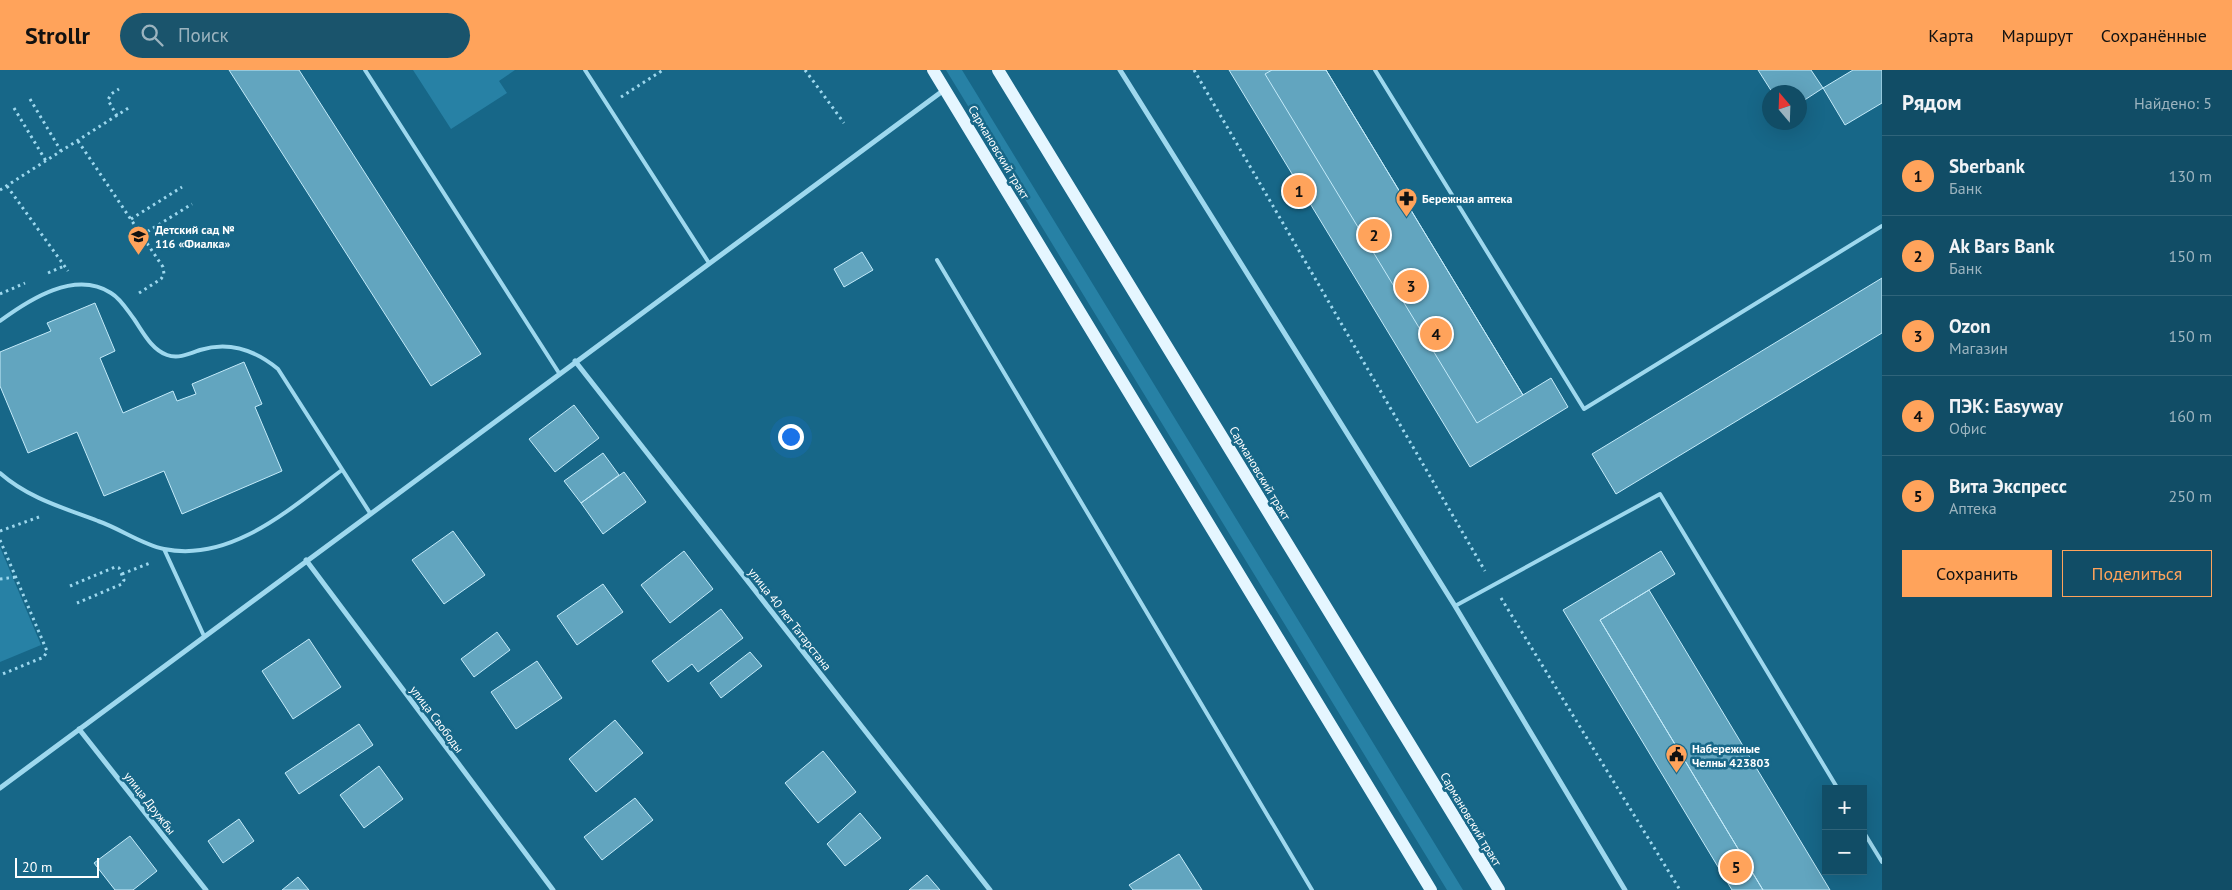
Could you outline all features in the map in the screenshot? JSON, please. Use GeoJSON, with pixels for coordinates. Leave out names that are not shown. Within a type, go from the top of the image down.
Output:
{"type":"FeatureCollection","features":[{"type":"Feature","properties":{"kind":"main road","name":"Сармановский тракт"},"geometry":{"type":"LineString","coordinates":[[933,70],[1431,890]]}},
{"type":"Feature","properties":{"kind":"main road","name":"Сармановский тракт"},"geometry":{"type":"LineString","coordinates":[[998,70],[1498,890]]}},
{"type":"Feature","properties":{"kind":"street"},"geometry":{"type":"LineString","coordinates":[[1120,70],[1455,606],[1625,890]]}},
{"type":"Feature","properties":{"kind":"street"},"geometry":{"type":"LineString","coordinates":[[0,788],[944,89]]}},
{"type":"Feature","properties":{"kind":"street","name":"улица 40 лет Татарстана"},"geometry":{"type":"LineString","coordinates":[[575,361],[990,890]]}},
{"type":"Feature","properties":{"kind":"street","name":"улица Свободы"},"geometry":{"type":"LineString","coordinates":[[306,560],[553,890]]}},
{"type":"Feature","properties":{"kind":"street","name":"улица Дружбы"},"geometry":{"type":"LineString","coordinates":[[79,729],[206,890]]}},
{"type":"Feature","properties":{"kind":"lane"},"geometry":{"type":"LineString","coordinates":[[365,70],[560,373]]}},
{"type":"Feature","properties":{"kind":"lane"},"geometry":{"type":"LineString","coordinates":[[585,70],[708,263]]}},
{"type":"Feature","properties":{"kind":"lane"},"geometry":{"type":"LineString","coordinates":[[1375,70],[1584,409],[1882,226]]}},
{"type":"Feature","properties":{"kind":"lane"},"geometry":{"type":"LineString","coordinates":[[937,260],[1312,890]]}},
{"type":"Feature","properties":{"kind":"lane"},"geometry":{"type":"LineString","coordinates":[[0,321],[28,302],[55,290],[77,284],[100,287],[111,293],[123,304],[152,345],[168,355],[186,355],[210,347],[228,346],[250,351],[278,369],[370,513]]}},
{"type":"Feature","properties":{"kind":"lane"},"geometry":{"type":"LineString","coordinates":[[0,473],[17,487],[40,499],[104,522],[145,543],[164,549],[186,551],[208,548],[240,538],[270,523],[342,470]]}},
{"type":"Feature","properties":{"kind":"lane"},"geometry":{"type":"LineString","coordinates":[[1455,606],[1660,494],[1836,785]]}},
{"type":"Feature","properties":{"kind":"lane"},"geometry":{"type":"LineString","coordinates":[[164,549],[204,636]]}},
{"type":"Feature","properties":{"kind":"lane"},"geometry":{"type":"LineString","coordinates":[[1867,838],[1882,862]]}},
{"type":"Feature","properties":{"kind":"path"},"geometry":{"type":"LineString","coordinates":[[607,105],[663,70]]}},
{"type":"Feature","properties":{"kind":"path"},"geometry":{"type":"LineString","coordinates":[[805,70],[844,123]]}},
{"type":"Feature","properties":{"kind":"path"},"geometry":{"type":"LineString","coordinates":[[1194,70],[1493,584],[1680,890]]}},
{"type":"Feature","properties":{"kind":"path"},"geometry":{"type":"LineString","coordinates":[[117,116],[108,100],[111,94],[119,89]]}},
{"type":"Feature","properties":{"kind":"path"},"geometry":{"type":"LineString","coordinates":[[30,99],[61,151]]}},
{"type":"Feature","properties":{"kind":"path"},"geometry":{"type":"LineString","coordinates":[[0,190],[130,107]]}},
{"type":"Feature","properties":{"kind":"path"},"geometry":{"type":"LineString","coordinates":[[14,108],[46,161]]}},
{"type":"Feature","properties":{"kind":"path"},"geometry":{"type":"LineString","coordinates":[[78,140],[163,267],[164,274],[161,279],[123,304]]}},
{"type":"Feature","properties":{"kind":"path"},"geometry":{"type":"LineString","coordinates":[[7,186],[77,284]]}},
{"type":"Feature","properties":{"kind":"path"},"geometry":{"type":"LineString","coordinates":[[131,218],[182,187]]}},
{"type":"Feature","properties":{"kind":"path"},"geometry":{"type":"LineString","coordinates":[[142,235],[192,204]]}},
{"type":"Feature","properties":{"kind":"path"},"geometry":{"type":"LineString","coordinates":[[0,531],[63,508]]}},
{"type":"Feature","properties":{"kind":"path"},"geometry":{"type":"LineString","coordinates":[[0,542],[46,653],[44,656],[0,675]]}},
{"type":"Feature","properties":{"kind":"path"},"geometry":{"type":"LineString","coordinates":[[122,574],[167,556]]}},
{"type":"Feature","properties":{"kind":"path"},"geometry":{"type":"LineString","coordinates":[[70,586],[115,567],[119,568],[122,574],[124,580],[122,584],[77,603]]}},
{"type":"Feature","properties":{"kind":"path"},"geometry":{"type":"LineString","coordinates":[[0,579],[16,577]]}},
{"type":"Feature","properties":{"kind":"shaded area"},"geometry":{"type":"Polygon","coordinates":[[[413,70],[515,70],[499,81],[507,93],[451,129],[413,70]]]}},
{"type":"Feature","properties":{"kind":"shaded area"},"geometry":{"type":"Polygon","coordinates":[[[946,70],[962,70],[1463,890],[1447,890],[946,70]]]}},
{"type":"Feature","properties":{"kind":"shaded area"},"geometry":{"type":"Polygon","coordinates":[[[0,547],[41,645],[0,662],[0,547]]]}},
{"type":"Feature","properties":{"kind":"building"},"geometry":{"type":"Polygon","coordinates":[[[229,70],[299,70],[481,354],[431,386],[229,70]]]}},
{"type":"Feature","properties":{"kind":"building"},"geometry":{"type":"Polygon","coordinates":[[[1229,70],[1326,70],[1523,395],[1551,378],[1568,407],[1470,467],[1229,70]]]}},
{"type":"Feature","properties":{"kind":"building"},"geometry":{"type":"Polygon","coordinates":[[[1272,70],[1326,70],[1523,395],[1477,423],[1265,74],[1272,70]]]}},
{"type":"Feature","properties":{"kind":"building"},"geometry":{"type":"Polygon","coordinates":[[[1758,70],[1811,70],[1823,88],[1807,98],[1807,85],[1768,85],[1758,70]]]}},
{"type":"Feature","properties":{"kind":"building"},"geometry":{"type":"Polygon","coordinates":[[[1853,70],[1882,70],[1882,103],[1845,125],[1823,88],[1853,70]]]}},
{"type":"Feature","properties":{"kind":"building"},"geometry":{"type":"Polygon","coordinates":[[[862,252],[873,270],[844,287],[834,269],[862,252]]]}},
{"type":"Feature","properties":{"kind":"building"},"geometry":{"type":"Polygon","coordinates":[[[1882,278],[1882,333],[1616,494],[1592,454],[1882,278]]]}},
{"type":"Feature","properties":{"kind":"building"},"geometry":{"type":"Polygon","coordinates":[[[95,303],[115,351],[100,358],[123,413],[173,391],[177,401],[196,394],[192,384],[244,362],[262,404],[255,407],[282,471],[182,514],[164,471],[104,496],[77,432],[28,453],[0,386],[0,352],[51,331],[47,323],[95,303]]]}},
{"type":"Feature","properties":{"kind":"building"},"geometry":{"type":"Polygon","coordinates":[[[574,405],[599,438],[555,472],[529,439],[574,405]]]}},
{"type":"Feature","properties":{"kind":"building"},"geometry":{"type":"Polygon","coordinates":[[[603,453],[619,475],[581,503],[564,481],[603,453]]]}},
{"type":"Feature","properties":{"kind":"building"},"geometry":{"type":"Polygon","coordinates":[[[624,472],[646,502],[603,534],[581,503],[624,472]]]}},
{"type":"Feature","properties":{"kind":"building"},"geometry":{"type":"Polygon","coordinates":[[[453,531],[485,575],[444,604],[412,560],[453,531]]]}},
{"type":"Feature","properties":{"kind":"building"},"geometry":{"type":"Polygon","coordinates":[[[684,551],[713,589],[670,623],[641,585],[684,551]]]}},
{"type":"Feature","properties":{"kind":"building"},"geometry":{"type":"Polygon","coordinates":[[[1661,551],[1675,574],[1600,620],[1763,890],[1732,890],[1563,610],[1661,551]]]}},
{"type":"Feature","properties":{"kind":"building"},"geometry":{"type":"Polygon","coordinates":[[[603,584],[623,612],[577,645],[557,616],[603,584]]]}},
{"type":"Feature","properties":{"kind":"building"},"geometry":{"type":"Polygon","coordinates":[[[1649,590],[1830,890],[1763,890],[1600,620],[1649,590]]]}},
{"type":"Feature","properties":{"kind":"building"},"geometry":{"type":"Polygon","coordinates":[[[721,609],[743,638],[698,672],[692,664],[668,682],[652,661],[721,609]]]}},
{"type":"Feature","properties":{"kind":"building"},"geometry":{"type":"Polygon","coordinates":[[[497,632],[510,650],[474,677],[461,659],[497,632]]]}},
{"type":"Feature","properties":{"kind":"building"},"geometry":{"type":"Polygon","coordinates":[[[309,639],[341,687],[293,719],[262,671],[309,639]]]}},
{"type":"Feature","properties":{"kind":"building"},"geometry":{"type":"Polygon","coordinates":[[[750,652],[762,666],[721,698],[710,683],[750,652]]]}},
{"type":"Feature","properties":{"kind":"building"},"geometry":{"type":"Polygon","coordinates":[[[537,661],[562,698],[516,729],[491,692],[537,661]]]}},
{"type":"Feature","properties":{"kind":"building"},"geometry":{"type":"Polygon","coordinates":[[[615,720],[643,753],[596,792],[569,759],[615,720]]]}},
{"type":"Feature","properties":{"kind":"building"},"geometry":{"type":"Polygon","coordinates":[[[359,724],[373,745],[299,794],[285,773],[359,724]]]}},
{"type":"Feature","properties":{"kind":"building"},"geometry":{"type":"Polygon","coordinates":[[[823,751],[856,792],[818,823],[785,783],[823,751]]]}},
{"type":"Feature","properties":{"kind":"building"},"geometry":{"type":"Polygon","coordinates":[[[379,766],[403,799],[364,828],[340,795],[379,766]]]}},
{"type":"Feature","properties":{"kind":"building"},"geometry":{"type":"Polygon","coordinates":[[[635,798],[653,820],[602,860],[584,837],[635,798]]]}},
{"type":"Feature","properties":{"kind":"building"},"geometry":{"type":"Polygon","coordinates":[[[860,813],[881,838],[845,866],[827,844],[860,813]]]}},
{"type":"Feature","properties":{"kind":"building"},"geometry":{"type":"Polygon","coordinates":[[[239,819],[254,841],[223,863],[208,841],[239,819]]]}},
{"type":"Feature","properties":{"kind":"building"},"geometry":{"type":"Polygon","coordinates":[[[130,836],[157,871],[133,890],[115,890],[94,863],[130,836]]]}},
{"type":"Feature","properties":{"kind":"building"},"geometry":{"type":"Polygon","coordinates":[[[1179,854],[1202,890],[1133,890],[1129,885],[1179,854]]]}},
{"type":"Feature","properties":{"kind":"building"},"geometry":{"type":"Polygon","coordinates":[[[927,875],[940,890],[909,890],[927,875]]]}},
{"type":"Feature","properties":{"kind":"building"},"geometry":{"type":"Polygon","coordinates":[[[298,877],[309,890],[282,890],[298,877]]]}},
{"type":"Feature","properties":{"kind":"place","name":"Sberbank"},"geometry":{"type":"Point","coordinates":[1299,191]}},
{"type":"Feature","properties":{"kind":"place","name":"Бережная аптека"},"geometry":{"type":"Point","coordinates":[1406,217]}},
{"type":"Feature","properties":{"kind":"place","name":"Ak Bars Bank"},"geometry":{"type":"Point","coordinates":[1374,235]}},
{"type":"Feature","properties":{"kind":"place","name":"Детский сад № 116 «Фиалка»"},"geometry":{"type":"Point","coordinates":[139,255]}},
{"type":"Feature","properties":{"kind":"place","name":"Ozon"},"geometry":{"type":"Point","coordinates":[1411,286]}},
{"type":"Feature","properties":{"kind":"place","name":"ПЭК: Easyway"},"geometry":{"type":"Point","coordinates":[1436,334]}},
{"type":"Feature","properties":{"kind":"place","name":"Набережные Челны 423803"},"geometry":{"type":"Point","coordinates":[1676,774]}},
{"type":"Feature","properties":{"kind":"place","name":"Вита Экспресс"},"geometry":{"type":"Point","coordinates":[1736,867]}}]}
